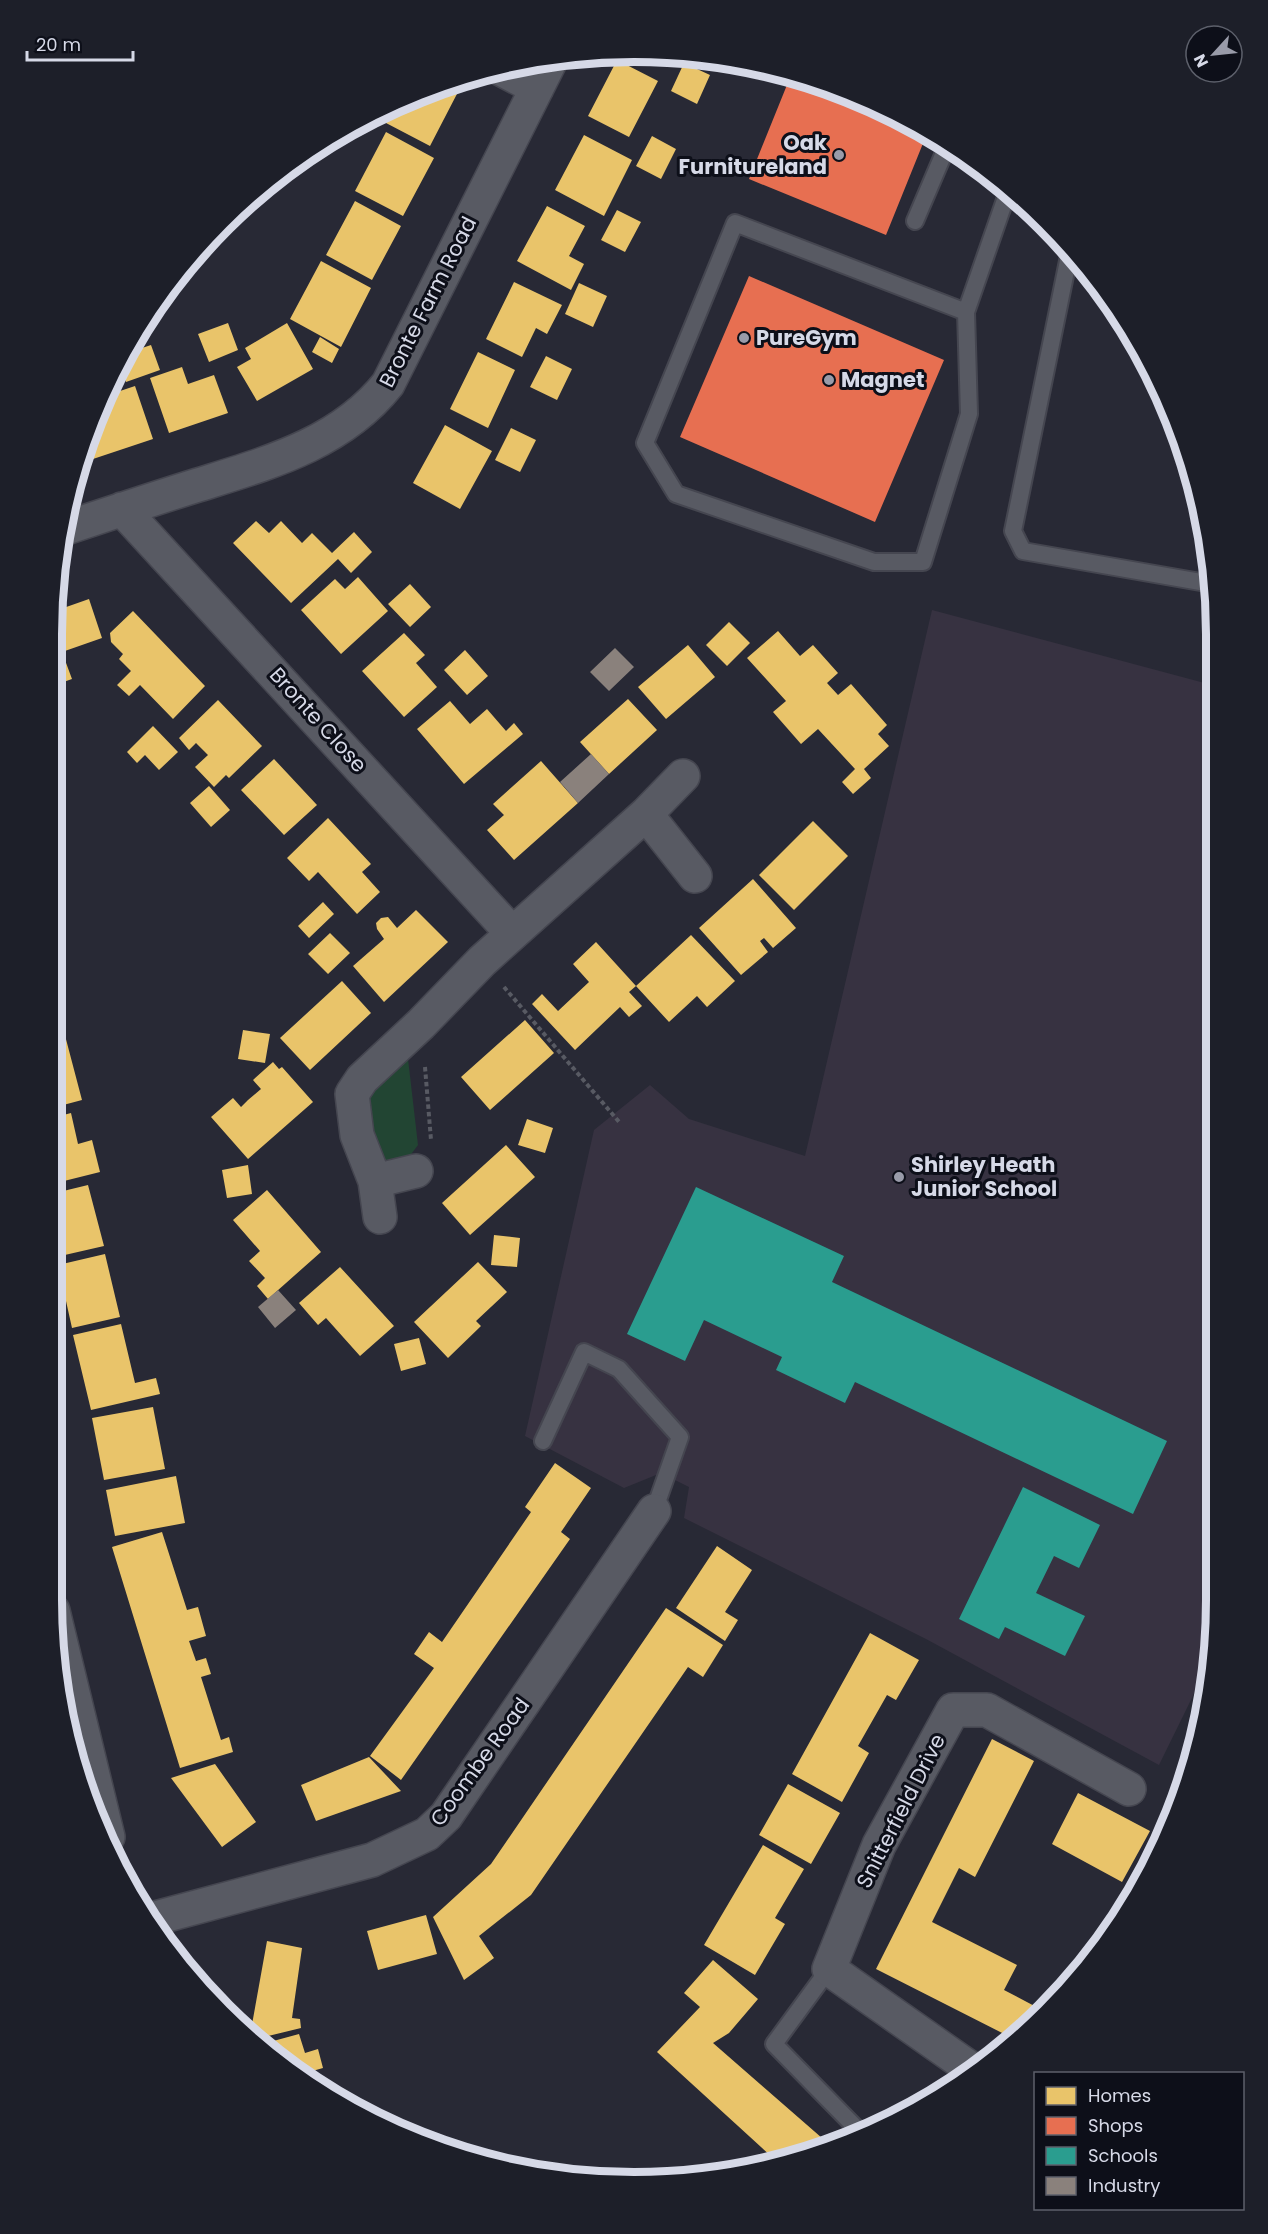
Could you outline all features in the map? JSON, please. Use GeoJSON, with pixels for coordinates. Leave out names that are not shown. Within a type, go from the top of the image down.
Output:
{"type":"FeatureCollection","features":[{"type":"Feature","properties":{"kind":"street"},"geometry":{"type":"LineString","coordinates":[[528,72],[544,74]]}},
{"type":"Feature","properties":{"kind":"street","name":"Bronte Farm Road"},"geometry":{"type":"LineString","coordinates":[[72,526],[281,458],[336,432],[369,407],[388,384],[544,74]]}},
{"type":"Feature","properties":{"kind":"street","name":"Bronte Close"},"geometry":{"type":"LineString","coordinates":[[122,509],[512,933]]}},
{"type":"Feature","properties":{"kind":"street"},"geometry":{"type":"LineString","coordinates":[[380,1217],[375,1181],[357,1135],[352,1094],[362,1080],[482,961],[646,814],[683,776]]}},
{"type":"Feature","properties":{"kind":"street"},"geometry":{"type":"LineString","coordinates":[[646,814],[695,876]]}},
{"type":"Feature","properties":{"kind":"street"},"geometry":{"type":"LineString","coordinates":[[375,1181],[416,1171]]}},
{"type":"Feature","properties":{"kind":"street","name":"Coombe Road"},"geometry":{"type":"LineString","coordinates":[[158,1917],[372,1860],[427,1834],[446,1816],[654,1511]]}},
{"type":"Feature","properties":{"kind":"street"},"geometry":{"type":"LineString","coordinates":[[65,1659],[102,1810]]}},
{"type":"Feature","properties":{"kind":"street","name":"Snitterfield Drive"},"geometry":{"type":"LineString","coordinates":[[829,1969],[879,1845],[953,1710],[987,1710],[1129,1789]]}},
{"type":"Feature","properties":{"kind":"street"},"geometry":{"type":"LineString","coordinates":[[829,1969],[967,2066]]}},
{"type":"Feature","properties":{"kind":"lane"},"geometry":{"type":"LineString","coordinates":[[915,221],[944,153]]}},
{"type":"Feature","properties":{"kind":"lane"},"geometry":{"type":"LineString","coordinates":[[966,312],[735,223],[645,443],[676,494],[874,562],[922,562],[969,414],[966,312],[1006,199]]}},
{"type":"Feature","properties":{"kind":"lane"},"geometry":{"type":"LineString","coordinates":[[1068,262],[1013,531],[1023,551],[1204,583]]}},
{"type":"Feature","properties":{"kind":"lane"},"geometry":{"type":"LineString","coordinates":[[543,1441],[584,1352],[619,1369],[680,1437],[654,1511]]}},
{"type":"Feature","properties":{"kind":"lane"},"geometry":{"type":"LineString","coordinates":[[829,1969],[774,2044],[856,2128]]}},
{"type":"Feature","properties":{"kind":"path"},"geometry":{"type":"LineString","coordinates":[[482,961],[620,1123]]}},
{"type":"Feature","properties":{"kind":"path"},"geometry":{"type":"LineString","coordinates":[[416,1171],[432,1155],[421,1024]]}},
{"type":"Feature","properties":{"kind":"shaded area","name":"Shirley Heath Junior School"},"geometry":{"type":"Polygon","coordinates":[[[932,610],[1206,683],[1205,1637],[1201,1679],[1159,1765],[926,1639],[684,1518],[689,1487],[661,1473],[624,1488],[525,1436],[594,1130],[650,1085],[689,1119],[805,1156],[932,610]]]}},
{"type":"Feature","properties":{"kind":"green space"},"geometry":{"type":"Polygon","coordinates":[[[407,1050],[418,1145],[409,1157],[383,1161],[360,1104],[407,1050]]]}},
{"type":"Feature","properties":{"kind":"building: Homes"},"geometry":{"type":"Polygon","coordinates":[[[616,62],[622,62],[658,81],[629,137],[588,116],[616,62]]]}},
{"type":"Feature","properties":{"kind":"building: Homes"},"geometry":{"type":"Polygon","coordinates":[[[684,64],[710,75],[697,104],[671,91],[684,64]]]}},
{"type":"Feature","properties":{"kind":"building: Homes"},"geometry":{"type":"Polygon","coordinates":[[[459,90],[430,146],[386,123],[389,117],[415,105],[459,90]]]}},
{"type":"Feature","properties":{"kind":"building: Homes"},"geometry":{"type":"Polygon","coordinates":[[[386,132],[434,158],[403,216],[355,191],[386,132]]]}},
{"type":"Feature","properties":{"kind":"building: Homes"},"geometry":{"type":"Polygon","coordinates":[[[584,135],[632,160],[604,216],[555,190],[584,135]]]}},
{"type":"Feature","properties":{"kind":"building: Homes"},"geometry":{"type":"Polygon","coordinates":[[[652,136],[676,149],[661,179],[636,166],[652,136]]]}},
{"type":"Feature","properties":{"kind":"building: Homes"},"geometry":{"type":"Polygon","coordinates":[[[355,201],[401,226],[372,280],[326,255],[355,201]]]}},
{"type":"Feature","properties":{"kind":"building: Homes"},"geometry":{"type":"Polygon","coordinates":[[[547,206],[585,226],[569,256],[584,264],[571,290],[517,261],[547,206]]]}},
{"type":"Feature","properties":{"kind":"building: Homes"},"geometry":{"type":"Polygon","coordinates":[[[617,210],[641,222],[625,252],[601,240],[617,210]]]}},
{"type":"Feature","properties":{"kind":"building: Homes"},"geometry":{"type":"Polygon","coordinates":[[[321,261],[371,288],[341,347],[290,319],[321,261]]]}},
{"type":"Feature","properties":{"kind":"building: Homes"},"geometry":{"type":"Polygon","coordinates":[[[514,282],[562,305],[547,334],[536,328],[522,357],[486,339],[514,282]]]}},
{"type":"Feature","properties":{"kind":"building: Homes"},"geometry":{"type":"Polygon","coordinates":[[[579,283],[607,296],[593,327],[565,314],[579,283]]]}},
{"type":"Feature","properties":{"kind":"building: Homes"},"geometry":{"type":"Polygon","coordinates":[[[228,323],[238,350],[209,362],[198,334],[228,323]]]}},
{"type":"Feature","properties":{"kind":"building: Homes"},"geometry":{"type":"Polygon","coordinates":[[[287,323],[313,369],[257,401],[237,367],[251,359],[245,348],[287,323]]]}},
{"type":"Feature","properties":{"kind":"building: Homes"},"geometry":{"type":"Polygon","coordinates":[[[320,337],[339,349],[332,363],[312,352],[320,337]]]}},
{"type":"Feature","properties":{"kind":"building: Homes"},"geometry":{"type":"Polygon","coordinates":[[[151,345],[160,370],[126,382],[124,376],[137,350],[151,345]]]}},
{"type":"Feature","properties":{"kind":"building: Homes"},"geometry":{"type":"Polygon","coordinates":[[[478,352],[515,370],[488,428],[450,409],[478,352]]]}},
{"type":"Feature","properties":{"kind":"building: Homes"},"geometry":{"type":"Polygon","coordinates":[[[546,356],[572,369],[557,400],[530,387],[546,356]]]}},
{"type":"Feature","properties":{"kind":"building: Homes"},"geometry":{"type":"Polygon","coordinates":[[[182,367],[188,384],[214,375],[228,413],[169,433],[150,378],[182,367]]]}},
{"type":"Feature","properties":{"kind":"building: Homes"},"geometry":{"type":"Polygon","coordinates":[[[135,386],[153,439],[90,460],[105,415],[116,392],[135,386]]]}},
{"type":"Feature","properties":{"kind":"building: Homes"},"geometry":{"type":"Polygon","coordinates":[[[445,425],[492,451],[460,509],[413,483],[445,425]]]}},
{"type":"Feature","properties":{"kind":"building: Homes"},"geometry":{"type":"Polygon","coordinates":[[[511,428],[536,440],[520,472],[495,460],[511,428]]]}},
{"type":"Feature","properties":{"kind":"building: Homes"},"geometry":{"type":"Polygon","coordinates":[[[256,521],[269,533],[281,521],[302,543],[312,533],[332,553],[354,532],[372,552],[351,573],[338,559],[291,603],[233,543],[256,521]]]}},
{"type":"Feature","properties":{"kind":"building: Homes"},"geometry":{"type":"Polygon","coordinates":[[[358,577],[388,611],[341,654],[301,610],[335,579],[345,589],[358,577]]]}},
{"type":"Feature","properties":{"kind":"building: Homes"},"geometry":{"type":"Polygon","coordinates":[[[410,584],[431,607],[410,627],[388,604],[410,584]]]}},
{"type":"Feature","properties":{"kind":"building: Homes"},"geometry":{"type":"Polygon","coordinates":[[[89,599],[102,638],[62,652],[63,608],[89,599]]]}},
{"type":"Feature","properties":{"kind":"building: Homes"},"geometry":{"type":"Polygon","coordinates":[[[133,611],[205,686],[173,719],[140,685],[129,696],[117,685],[131,671],[119,659],[123,654],[111,642],[110,633],[133,611]]]}},
{"type":"Feature","properties":{"kind":"building: Homes"},"geometry":{"type":"Polygon","coordinates":[[[729,622],[750,643],[727,666],[706,645],[729,622]]]}},
{"type":"Feature","properties":{"kind":"building: Homes"},"geometry":{"type":"Polygon","coordinates":[[[778,631],[800,656],[813,645],[838,673],[827,683],[838,695],[851,684],[887,725],[878,734],[889,746],[864,769],[871,778],[853,794],[842,782],[855,769],[818,729],[801,744],[773,712],[786,701],[747,658],[778,631]]]}},
{"type":"Feature","properties":{"kind":"building: Homes"},"geometry":{"type":"Polygon","coordinates":[[[404,633],[425,655],[416,663],[437,687],[404,717],[362,671],[404,633]]]}},
{"type":"Feature","properties":{"kind":"building: Homes"},"geometry":{"type":"Polygon","coordinates":[[[688,645],[715,677],[666,719],[638,687],[688,645]]]}},
{"type":"Feature","properties":{"kind":"building: Homes"},"geometry":{"type":"Polygon","coordinates":[[[465,650],[488,676],[467,695],[444,670],[465,650]]]}},
{"type":"Feature","properties":{"kind":"building: Homes"},"geometry":{"type":"Polygon","coordinates":[[[62,652],[72,679],[62,682],[62,652]]]}},
{"type":"Feature","properties":{"kind":"building: Homes"},"geometry":{"type":"Polygon","coordinates":[[[628,699],[657,730],[609,774],[580,742],[628,699]]]}},
{"type":"Feature","properties":{"kind":"building: Homes"},"geometry":{"type":"Polygon","coordinates":[[[218,700],[262,746],[229,778],[226,775],[214,787],[195,767],[208,755],[196,743],[189,750],[179,738],[218,700]]]}},
{"type":"Feature","properties":{"kind":"building: Homes"},"geometry":{"type":"Polygon","coordinates":[[[450,701],[470,724],[487,709],[506,731],[514,723],[523,734],[464,784],[417,729],[450,701]]]}},
{"type":"Feature","properties":{"kind":"building: Homes"},"geometry":{"type":"Polygon","coordinates":[[[153,726],[178,752],[159,770],[145,755],[137,763],[127,752],[153,726]]]}},
{"type":"Feature","properties":{"kind":"building: Homes"},"geometry":{"type":"Polygon","coordinates":[[[274,759],[317,805],[284,835],[241,790],[274,759]]]}},
{"type":"Feature","properties":{"kind":"building: Homes"},"geometry":{"type":"Polygon","coordinates":[[[541,761],[578,803],[514,860],[487,830],[504,815],[493,804],[541,761]]]}},
{"type":"Feature","properties":{"kind":"building: Homes"},"geometry":{"type":"Polygon","coordinates":[[[209,786],[230,810],[211,827],[190,803],[209,786]]]}},
{"type":"Feature","properties":{"kind":"building: Homes"},"geometry":{"type":"Polygon","coordinates":[[[328,818],[371,864],[362,872],[380,892],[357,914],[318,872],[309,881],[287,858],[328,818]]]}},
{"type":"Feature","properties":{"kind":"building: Homes"},"geometry":{"type":"Polygon","coordinates":[[[813,821],[848,856],[794,910],[759,875],[813,821]]]}},
{"type":"Feature","properties":{"kind":"building: Homes"},"geometry":{"type":"Polygon","coordinates":[[[753,879],[796,928],[773,948],[764,938],[760,941],[768,952],[741,975],[699,928],[753,879]]]}},
{"type":"Feature","properties":{"kind":"building: Homes"},"geometry":{"type":"Polygon","coordinates":[[[323,902],[334,914],[309,938],[298,926],[323,902]]]}},
{"type":"Feature","properties":{"kind":"building: Homes"},"geometry":{"type":"Polygon","coordinates":[[[416,910],[448,942],[384,1002],[353,966],[384,939],[376,923],[381,918],[388,917],[397,928],[416,910]]]}},
{"type":"Feature","properties":{"kind":"building: Homes"},"geometry":{"type":"Polygon","coordinates":[[[330,933],[350,953],[328,974],[308,954],[330,933]]]}},
{"type":"Feature","properties":{"kind":"building: Homes"},"geometry":{"type":"Polygon","coordinates":[[[691,935],[735,981],[707,1007],[697,996],[669,1022],[636,986],[691,935]]]}},
{"type":"Feature","properties":{"kind":"building: Homes"},"geometry":{"type":"Polygon","coordinates":[[[596,942],[636,986],[629,992],[642,1006],[629,1017],[620,1007],[575,1050],[532,1004],[542,994],[558,1011],[589,982],[573,964],[596,942]]]}},
{"type":"Feature","properties":{"kind":"building: Homes"},"geometry":{"type":"Polygon","coordinates":[[[342,981],[371,1013],[310,1070],[280,1038],[342,981]]]}},
{"type":"Feature","properties":{"kind":"building: Homes"},"geometry":{"type":"Polygon","coordinates":[[[525,1020],[554,1053],[490,1110],[461,1077],[525,1020]]]}},
{"type":"Feature","properties":{"kind":"building: Homes"},"geometry":{"type":"Polygon","coordinates":[[[62,1024],[82,1100],[62,1105],[62,1024]]]}},
{"type":"Feature","properties":{"kind":"building: Homes"},"geometry":{"type":"Polygon","coordinates":[[[243,1030],[270,1034],[265,1063],[238,1059],[243,1030]]]}},
{"type":"Feature","properties":{"kind":"building: Homes"},"geometry":{"type":"Polygon","coordinates":[[[273,1062],[279,1069],[282,1067],[313,1102],[248,1159],[211,1117],[233,1098],[241,1107],[261,1089],[253,1080],[273,1062]]]}},
{"type":"Feature","properties":{"kind":"building: Homes"},"geometry":{"type":"Polygon","coordinates":[[[71,1113],[78,1144],[92,1140],[100,1172],[62,1182],[62,1115],[71,1113]]]}},
{"type":"Feature","properties":{"kind":"building: Homes"},"geometry":{"type":"Polygon","coordinates":[[[527,1119],[553,1128],[545,1153],[518,1145],[527,1119]]]}},
{"type":"Feature","properties":{"kind":"building: Homes"},"geometry":{"type":"Polygon","coordinates":[[[506,1145],[535,1177],[470,1235],[442,1203],[506,1145]]]}},
{"type":"Feature","properties":{"kind":"building: Homes"},"geometry":{"type":"Polygon","coordinates":[[[248,1165],[252,1194],[227,1198],[222,1170],[248,1165]]]}},
{"type":"Feature","properties":{"kind":"building: Homes"},"geometry":{"type":"Polygon","coordinates":[[[88,1185],[104,1246],[62,1256],[62,1191],[88,1185]]]}},
{"type":"Feature","properties":{"kind":"building: Homes"},"geometry":{"type":"Polygon","coordinates":[[[267,1190],[321,1252],[268,1299],[257,1286],[265,1278],[249,1261],[260,1251],[233,1220],[267,1190]]]}},
{"type":"Feature","properties":{"kind":"building: Homes"},"geometry":{"type":"Polygon","coordinates":[[[494,1235],[520,1238],[517,1267],[491,1265],[494,1235]]]}},
{"type":"Feature","properties":{"kind":"building: Homes"},"geometry":{"type":"Polygon","coordinates":[[[105,1254],[120,1317],[72,1328],[62,1283],[62,1264],[105,1254]]]}},
{"type":"Feature","properties":{"kind":"building: Homes"},"geometry":{"type":"Polygon","coordinates":[[[478,1262],[507,1292],[476,1321],[481,1326],[448,1358],[414,1322],[478,1262]]]}},
{"type":"Feature","properties":{"kind":"building: Homes"},"geometry":{"type":"Polygon","coordinates":[[[340,1267],[394,1326],[360,1356],[326,1318],[318,1325],[299,1303],[340,1267]]]}},
{"type":"Feature","properties":{"kind":"building: Homes"},"geometry":{"type":"Polygon","coordinates":[[[121,1324],[135,1383],[156,1378],[160,1394],[91,1410],[73,1335],[121,1324]]]}},
{"type":"Feature","properties":{"kind":"building: Homes"},"geometry":{"type":"Polygon","coordinates":[[[419,1338],[426,1364],[401,1371],[394,1344],[419,1338]]]}},
{"type":"Feature","properties":{"kind":"building: Homes"},"geometry":{"type":"Polygon","coordinates":[[[153,1407],[165,1469],[104,1480],[92,1418],[153,1407]]]}},
{"type":"Feature","properties":{"kind":"building: Homes"},"geometry":{"type":"Polygon","coordinates":[[[555,1463],[591,1488],[561,1532],[570,1539],[401,1780],[370,1756],[434,1668],[414,1654],[429,1632],[442,1642],[531,1512],[525,1507],[555,1463]]]}},
{"type":"Feature","properties":{"kind":"building: Homes"},"geometry":{"type":"Polygon","coordinates":[[[176,1476],[185,1523],[115,1536],[106,1490],[176,1476]]]}},
{"type":"Feature","properties":{"kind":"building: Homes"},"geometry":{"type":"Polygon","coordinates":[[[162,1532],[187,1610],[198,1607],[206,1636],[189,1641],[196,1661],[206,1658],[211,1674],[201,1677],[221,1740],[229,1737],[233,1752],[180,1768],[112,1547],[162,1532]]]}},
{"type":"Feature","properties":{"kind":"building: Homes"},"geometry":{"type":"Polygon","coordinates":[[[717,1546],[752,1570],[725,1612],[738,1620],[725,1641],[676,1608],[717,1546]]]}},
{"type":"Feature","properties":{"kind":"building: Homes"},"geometry":{"type":"Polygon","coordinates":[[[666,1608],[723,1645],[703,1677],[688,1667],[531,1895],[479,1936],[494,1958],[464,1980],[433,1917],[491,1864],[666,1608]]]}},
{"type":"Feature","properties":{"kind":"building: Homes"},"geometry":{"type":"Polygon","coordinates":[[[870,1633],[919,1660],[896,1700],[887,1695],[858,1746],[869,1753],[842,1802],[792,1774],[870,1633]]]}},
{"type":"Feature","properties":{"kind":"building: Homes"},"geometry":{"type":"Polygon","coordinates":[[[992,1739],[1034,1761],[975,1877],[959,1868],[932,1922],[1017,1965],[1004,1990],[1037,2007],[1006,2035],[876,1969],[992,1739]]]}},
{"type":"Feature","properties":{"kind":"building: Homes"},"geometry":{"type":"Polygon","coordinates":[[[369,1757],[401,1791],[316,1821],[301,1785],[369,1757]]]}},
{"type":"Feature","properties":{"kind":"building: Homes"},"geometry":{"type":"Polygon","coordinates":[[[215,1764],[256,1822],[222,1847],[171,1778],[215,1764]]]}},
{"type":"Feature","properties":{"kind":"building: Homes"},"geometry":{"type":"Polygon","coordinates":[[[788,1784],[840,1813],[811,1864],[759,1835],[788,1784]]]}},
{"type":"Feature","properties":{"kind":"building: Homes"},"geometry":{"type":"Polygon","coordinates":[[[1078,1793],[1150,1831],[1122,1882],[1052,1844],[1078,1793]]]}},
{"type":"Feature","properties":{"kind":"building: Homes"},"geometry":{"type":"Polygon","coordinates":[[[763,1845],[804,1869],[775,1918],[785,1924],[755,1975],[704,1945],[763,1845]]]}},
{"type":"Feature","properties":{"kind":"building: Homes"},"geometry":{"type":"Polygon","coordinates":[[[426,1915],[437,1954],[378,1970],[367,1931],[426,1915]]]}},
{"type":"Feature","properties":{"kind":"building: Homes"},"geometry":{"type":"Polygon","coordinates":[[[267,1941],[302,1948],[292,2018],[300,2019],[301,2028],[265,2037],[252,2025],[267,1941]]]}},
{"type":"Feature","properties":{"kind":"building: Homes"},"geometry":{"type":"Polygon","coordinates":[[[713,1960],[758,1999],[729,2033],[713,2043],[824,2140],[770,2156],[657,2052],[700,2007],[684,1993],[713,1960]]]}},
{"type":"Feature","properties":{"kind":"building: Homes"},"geometry":{"type":"Polygon","coordinates":[[[299,2034],[305,2053],[318,2049],[323,2068],[310,2072],[271,2042],[299,2034]]]}},
{"type":"Feature","properties":{"kind":"building: Shops","name":"Oak Furnitureland"},"geometry":{"type":"Polygon","coordinates":[[[788,83],[853,105],[924,141],[886,235],[749,179],[788,83]]]}},
{"type":"Feature","properties":{"kind":"building: Shops"},"geometry":{"type":"Polygon","coordinates":[[[749,276],[944,360],[875,522],[680,437],[749,276]]]}},
{"type":"Feature","properties":{"kind":"building: Schools"},"geometry":{"type":"Polygon","coordinates":[[[696,1187],[844,1256],[832,1282],[1167,1441],[1133,1514],[855,1382],[845,1403],[776,1370],[782,1357],[704,1320],[685,1361],[627,1334],[696,1187]]]}},
{"type":"Feature","properties":{"kind":"building: Schools"},"geometry":{"type":"Polygon","coordinates":[[[1023,1487],[1100,1525],[1079,1568],[1054,1556],[1036,1593],[1085,1616],[1065,1656],[1005,1627],[999,1639],[959,1619],[1023,1487]]]}},
{"type":"Feature","properties":{"kind":"building: Industry"},"geometry":{"type":"Polygon","coordinates":[[[615,648],[634,667],[609,691],[590,672],[615,648]]]}},
{"type":"Feature","properties":{"kind":"building: Industry"},"geometry":{"type":"Polygon","coordinates":[[[591,754],[609,774],[578,803],[560,782],[591,754]]]}},
{"type":"Feature","properties":{"kind":"building: Industry"},"geometry":{"type":"Polygon","coordinates":[[[278,1290],[296,1310],[275,1328],[258,1307],[278,1290]]]}},
{"type":"Feature","properties":{"kind":"place","name":"Oak Furnitureland"},"geometry":{"type":"Point","coordinates":[839,155]}},
{"type":"Feature","properties":{"kind":"place","name":"PureGym"},"geometry":{"type":"Point","coordinates":[744,338]}},
{"type":"Feature","properties":{"kind":"place","name":"Magnet"},"geometry":{"type":"Point","coordinates":[829,380]}},
{"type":"Feature","properties":{"kind":"place","name":"Shirley Heath Junior School"},"geometry":{"type":"Point","coordinates":[899,1177]}}]}
